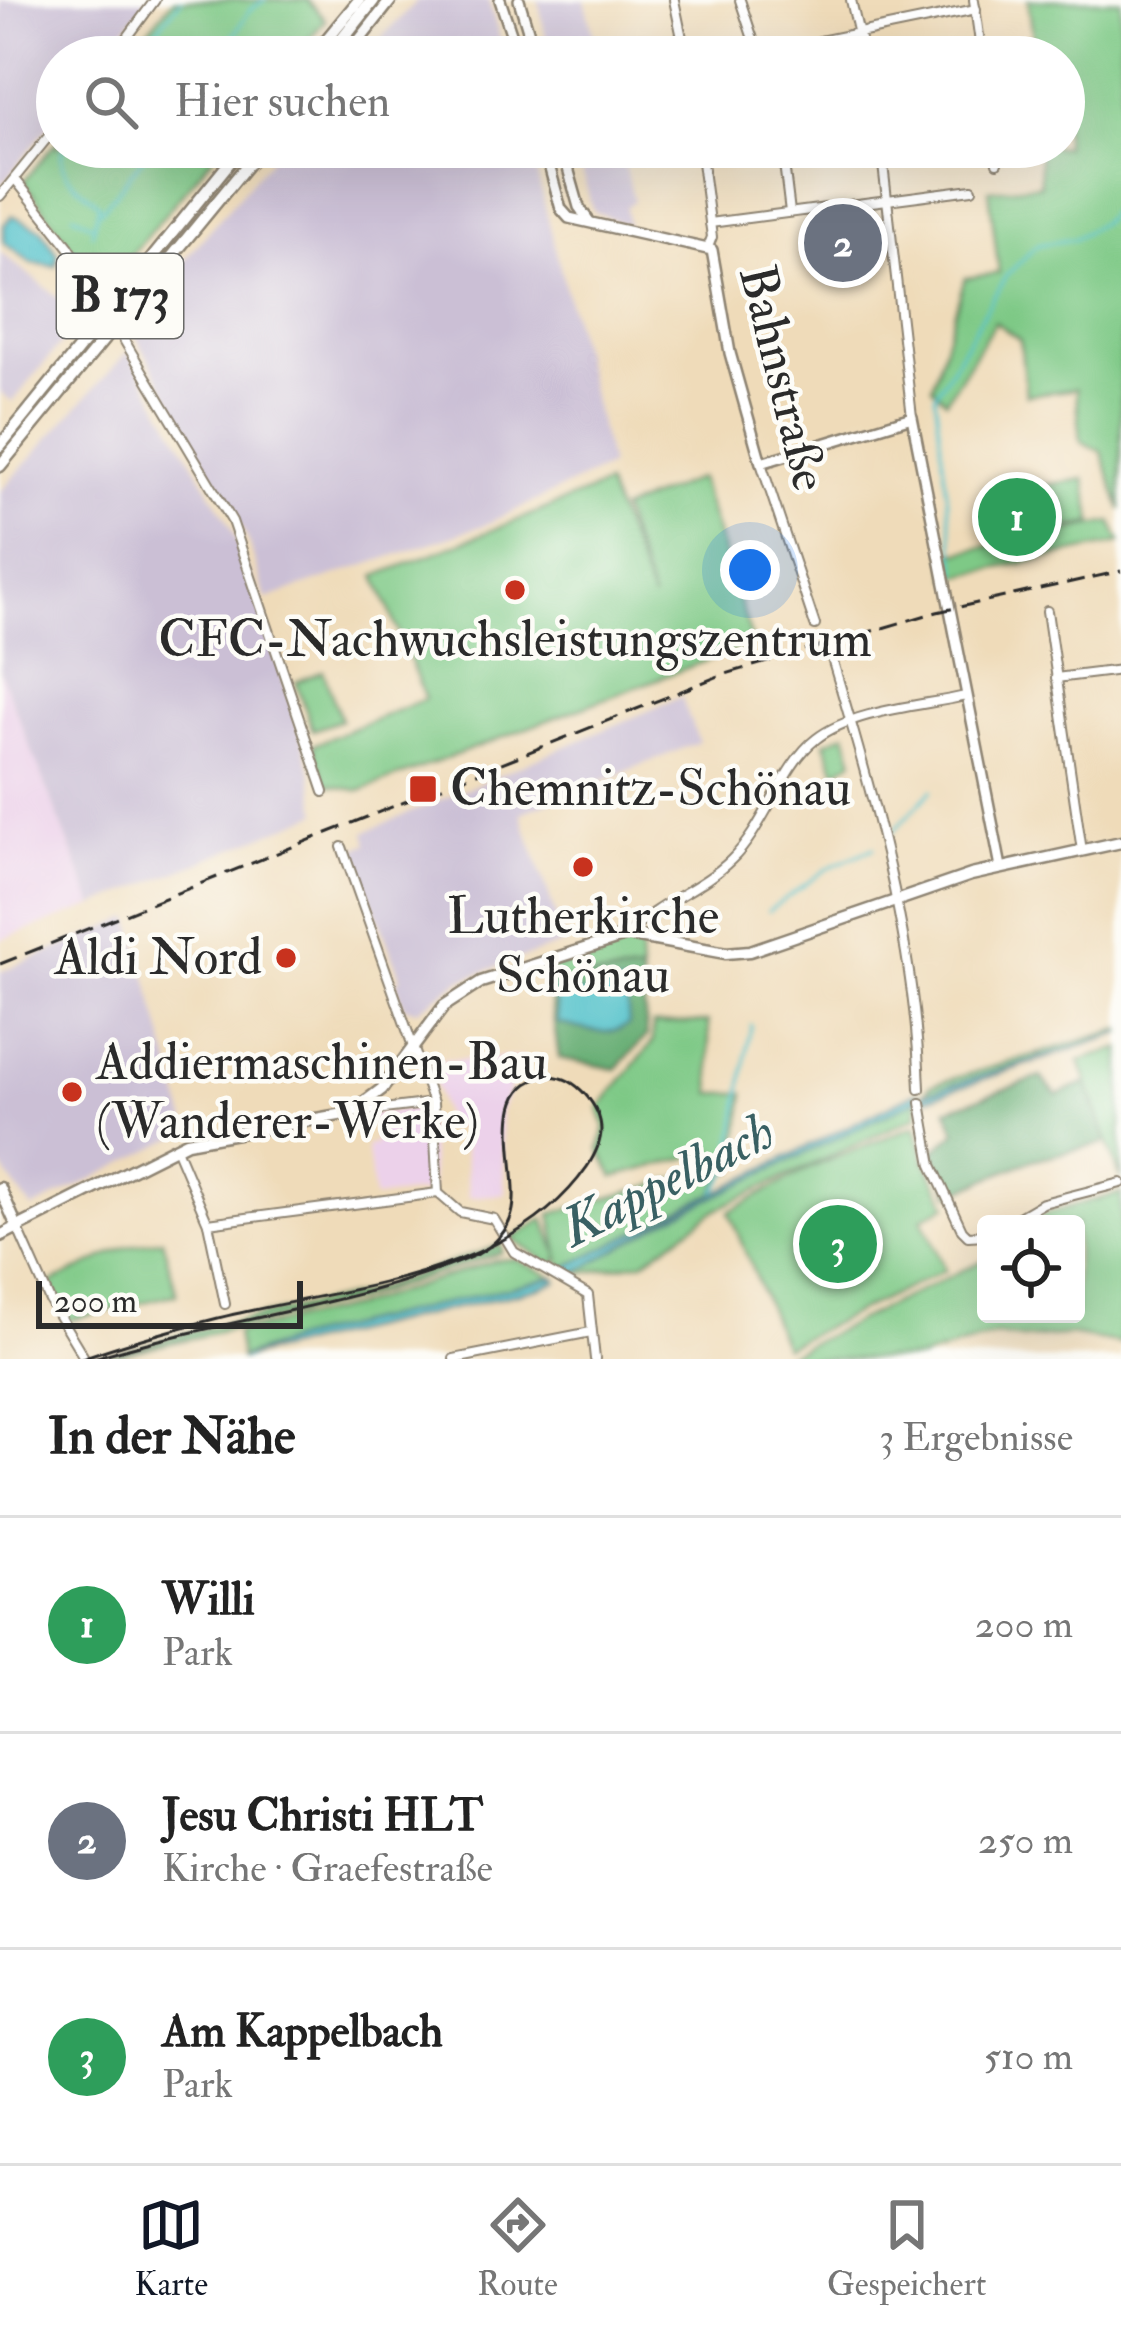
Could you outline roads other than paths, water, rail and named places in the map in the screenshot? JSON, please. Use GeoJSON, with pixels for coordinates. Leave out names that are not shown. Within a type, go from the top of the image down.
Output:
{"type":"FeatureCollection","features":[{"type":"Feature","properties":{"kind":"highway"},"geometry":{"type":"LineString","coordinates":[[345,36],[374,0]]}},
{"type":"Feature","properties":{"kind":"main road"},"geometry":{"type":"LineString","coordinates":[[329,36],[359,0]]}},
{"type":"Feature","properties":{"kind":"main road"},"geometry":{"type":"LineString","coordinates":[[363,36],[391,0]]}},
{"type":"Feature","properties":{"kind":"main road","name":"B 173"},"geometry":{"type":"LineString","coordinates":[[0,446],[225,168]]}},
{"type":"Feature","properties":{"kind":"main road","name":"B 173"},"geometry":{"type":"LineString","coordinates":[[0,466],[245,168]]}},
{"type":"Feature","properties":{"kind":"main road"},"geometry":{"type":"LineString","coordinates":[[0,1236],[176,1148],[218,1133],[350,1113],[382,1089],[444,1006],[481,982],[628,935],[726,953],[751,951],[896,898],[1001,867],[1121,842]]}},
{"type":"Feature","properties":{"kind":"main road"},"geometry":{"type":"LineString","coordinates":[[0,1188],[18,1229]]}},
{"type":"Feature","properties":{"kind":"street"},"geometry":{"type":"LineString","coordinates":[[128,36],[155,0]]}},
{"type":"Feature","properties":{"kind":"street"},"geometry":{"type":"LineString","coordinates":[[500,0],[512,36]]}},
{"type":"Feature","properties":{"kind":"street"},"geometry":{"type":"LineString","coordinates":[[519,0],[530,36]]}},
{"type":"Feature","properties":{"kind":"street"},"geometry":{"type":"LineString","coordinates":[[674,0],[682,36]]}},
{"type":"Feature","properties":{"kind":"street"},"geometry":{"type":"LineString","coordinates":[[740,0],[751,36]]}},
{"type":"Feature","properties":{"kind":"street"},"geometry":{"type":"LineString","coordinates":[[851,0],[860,36]]}},
{"type":"Feature","properties":{"kind":"street"},"geometry":{"type":"LineString","coordinates":[[840,36],[975,4],[979,36]]}},
{"type":"Feature","properties":{"kind":"street"},"geometry":{"type":"LineString","coordinates":[[0,195],[36,152]]}},
{"type":"Feature","properties":{"kind":"street"},"geometry":{"type":"LineString","coordinates":[[550,168],[563,214],[708,247]]}},
{"type":"Feature","properties":{"kind":"street"},"geometry":{"type":"LineString","coordinates":[[568,168],[579,207],[594,224]]}},
{"type":"Feature","properties":{"kind":"street","name":"Bahnstraße"},"geometry":{"type":"LineString","coordinates":[[703,168],[708,247],[761,464],[815,625]]}},
{"type":"Feature","properties":{"kind":"street"},"geometry":{"type":"LineString","coordinates":[[785,168],[790,212]]}},
{"type":"Feature","properties":{"kind":"street"},"geometry":{"type":"LineString","coordinates":[[885,168],[912,417],[1001,867]]}},
{"type":"Feature","properties":{"kind":"street"},"geometry":{"type":"LineString","coordinates":[[15,179],[33,209],[69,247],[100,298]]}},
{"type":"Feature","properties":{"kind":"street"},"geometry":{"type":"LineString","coordinates":[[710,224],[972,188]]}},
{"type":"Feature","properties":{"kind":"street"},"geometry":{"type":"LineString","coordinates":[[124,340],[232,520],[324,792]]}},
{"type":"Feature","properties":{"kind":"street"},"geometry":{"type":"LineString","coordinates":[[761,464],[912,417]]}},
{"type":"Feature","properties":{"kind":"street"},"geometry":{"type":"LineString","coordinates":[[1048,611],[1082,850]]}},
{"type":"Feature","properties":{"kind":"street"},"geometry":{"type":"LineString","coordinates":[[830,652],[896,898],[918,1037],[920,1089]]}},
{"type":"Feature","properties":{"kind":"street"},"geometry":{"type":"LineString","coordinates":[[1056,678],[1121,670]]}},
{"type":"Feature","properties":{"kind":"street"},"geometry":{"type":"LineString","coordinates":[[628,935],[657,906],[716,874],[738,854],[812,742],[852,723],[966,696]]}},
{"type":"Feature","properties":{"kind":"street"},"geometry":{"type":"LineString","coordinates":[[342,847],[433,1103],[438,1193],[460,1212],[494,1219],[514,1252],[574,1282],[588,1295],[595,1359]]}},
{"type":"Feature","properties":{"kind":"street"},"geometry":{"type":"LineString","coordinates":[[350,1113],[433,1103]]}},
{"type":"Feature","properties":{"kind":"street"},"geometry":{"type":"LineString","coordinates":[[921,1103],[932,1165],[962,1230],[977,1236]]}},
{"type":"Feature","properties":{"kind":"street"},"geometry":{"type":"LineString","coordinates":[[176,1148],[208,1223],[225,1304]]}},
{"type":"Feature","properties":{"kind":"street"},"geometry":{"type":"LineString","coordinates":[[1022,1215],[1043,1203],[1121,1183]]}},
{"type":"Feature","properties":{"kind":"street"},"geometry":{"type":"LineString","coordinates":[[208,1223],[438,1193]]}},
{"type":"Feature","properties":{"kind":"street"},"geometry":{"type":"LineString","coordinates":[[18,1229],[50,1301],[85,1359]]}},
{"type":"Feature","properties":{"kind":"street"},"geometry":{"type":"LineString","coordinates":[[454,1359],[591,1332]]}},
{"type":"Feature","properties":{"kind":"water"},"geometry":{"type":"Polygon","coordinates":[[[12,215],[41,229],[58,255],[56,266],[32,263],[4,243],[4,225],[12,215]]]}},
{"type":"Feature","properties":{"kind":"water"},"geometry":{"type":"Polygon","coordinates":[[[616,985],[626,986],[629,1024],[604,1032],[558,1023],[555,988],[598,996],[616,985]]]}},
{"type":"Feature","properties":{"kind":"water"},"geometry":{"type":"Polygon","coordinates":[[[1121,1033],[925,1099],[923,1094],[1121,1033]]]}},
{"type":"Feature","properties":{"kind":"water"},"geometry":{"type":"Polygon","coordinates":[[[917,1092],[917,1099],[661,1223],[572,1275],[565,1268],[917,1092]]]}},
{"type":"Feature","properties":{"kind":"water"},"geometry":{"type":"Polygon","coordinates":[[[554,1277],[557,1281],[538,1288],[240,1359],[296,1339],[554,1277]]]}},
{"type":"Feature","properties":{"kind":"waterway"},"geometry":{"type":"LineString","coordinates":[[151,36],[181,0]]}},
{"type":"Feature","properties":{"kind":"waterway"},"geometry":{"type":"LineString","coordinates":[[233,36],[250,10],[265,0]]}},
{"type":"Feature","properties":{"kind":"waterway"},"geometry":{"type":"LineString","coordinates":[[64,168],[99,204],[92,234]]}},
{"type":"Feature","properties":{"kind":"waterway"},"geometry":{"type":"LineString","coordinates":[[101,211],[135,168]]}},
{"type":"Feature","properties":{"kind":"waterway"},"geometry":{"type":"LineString","coordinates":[[957,574],[935,395],[1006,276],[1037,245],[1074,239],[1102,222],[1121,200]]}},
{"type":"Feature","properties":{"kind":"waterway"},"geometry":{"type":"LineString","coordinates":[[73,214],[92,225]]}},
{"type":"Feature","properties":{"kind":"waterway"},"geometry":{"type":"LineString","coordinates":[[891,834],[932,790]]}},
{"type":"Feature","properties":{"kind":"waterway"},"geometry":{"type":"LineString","coordinates":[[768,911],[830,867],[874,848]]}},
{"type":"Feature","properties":{"kind":"waterway","name":"Kappelbach"},"geometry":{"type":"LineString","coordinates":[[715,1191],[729,1172],[751,1025]]}},
{"type":"Feature","properties":{"kind":"tunnel"},"geometry":{"type":"LineString","coordinates":[[100,298],[124,340]]}},
{"type":"Feature","properties":{"kind":"tram line"},"geometry":{"type":"LineString","coordinates":[[79,1359],[200,1323],[420,1273],[469,1256],[514,1234],[554,1205],[593,1157],[601,1130],[597,1112],[576,1086],[551,1076],[527,1084],[516,1097],[510,1134],[512,1214],[499,1237],[494,1242],[489,1246],[478,1254],[384,1287],[91,1359]]}},
{"type":"Feature","properties":{"kind":"railway"},"geometry":{"type":"LineString","coordinates":[[0,964],[719,676],[937,612],[1121,571]]}},
{"type":"Feature","properties":{"kind":"place","name":"Jesu Christi HLT"},"geometry":{"type":"Point","coordinates":[843,243]}},
{"type":"Feature","properties":{"kind":"place","name":"Willi"},"geometry":{"type":"Point","coordinates":[1017,517]}},
{"type":"Feature","properties":{"kind":"place","name":"CFC-Nachwuchsleistungszentrum"},"geometry":{"type":"Point","coordinates":[515,590]}},
{"type":"Feature","properties":{"kind":"place","name":"Chemnitz-Schönau"},"geometry":{"type":"Point","coordinates":[423,789]}},
{"type":"Feature","properties":{"kind":"place","name":"Lutherkirche Schönau"},"geometry":{"type":"Point","coordinates":[583,867]}},
{"type":"Feature","properties":{"kind":"place","name":"Aldi Nord"},"geometry":{"type":"Point","coordinates":[286,958]}},
{"type":"Feature","properties":{"kind":"place","name":"Addiermaschinen-Bau (Wanderer-Werke)"},"geometry":{"type":"Point","coordinates":[72,1092]}},
{"type":"Feature","properties":{"kind":"place","name":"Am Kappelbach"},"geometry":{"type":"Point","coordinates":[838,1244]}}]}
